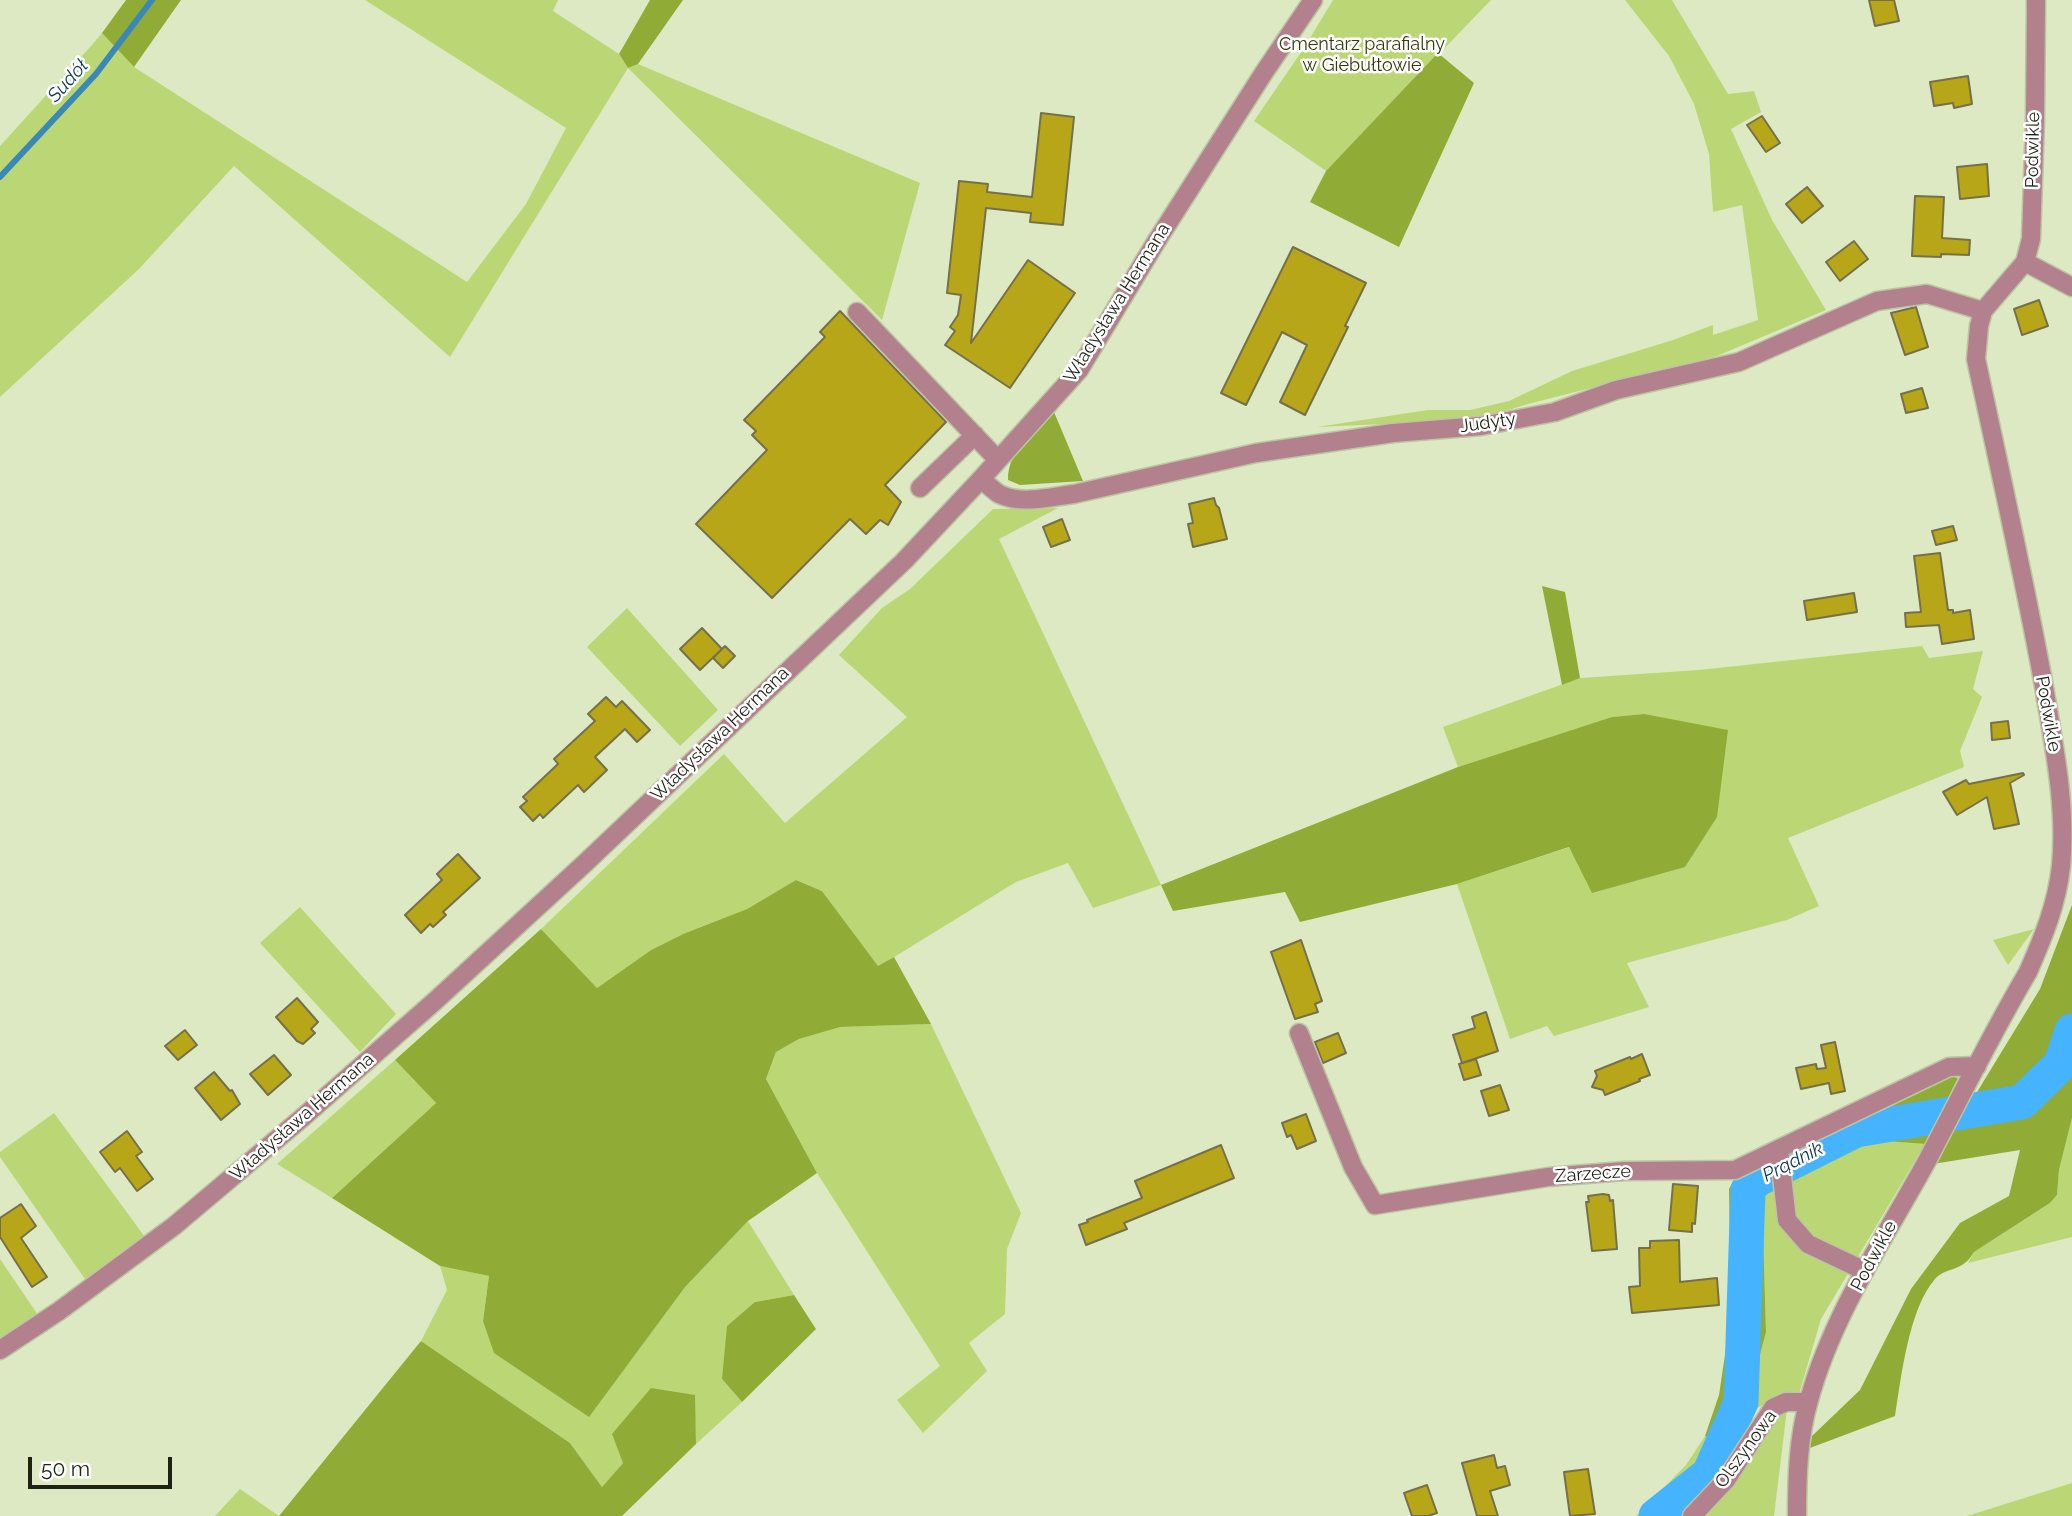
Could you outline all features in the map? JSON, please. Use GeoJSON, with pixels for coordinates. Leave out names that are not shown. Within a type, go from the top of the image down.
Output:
{"type":"FeatureCollection","features":[{"type":"Feature","properties":{"kind":"street","name":"Władysława Hermana"},"geometry":{"type":"LineString","coordinates":[[0,1350],[69,1304],[174,1226],[265,1150],[435,1001],[583,865],[886,578],[981,480],[1079,370],[1156,242],[1313,0]]}},
{"type":"Feature","properties":{"kind":"street","name":"Podwikle"},"geometry":{"type":"LineString","coordinates":[[2025,262],[2031,239],[2036,0]]}},
{"type":"Feature","properties":{"kind":"street"},"geometry":{"type":"LineString","coordinates":[[1983,311],[2025,262],[2072,287]]}},
{"type":"Feature","properties":{"kind":"street","name":"Judyty"},"geometry":{"type":"LineString","coordinates":[[981,480],[1005,496],[1027,499],[1051,497],[1256,453],[1393,433],[1481,426],[1555,412],[1616,390],[1739,362],[1877,301],[1927,294],[1983,311]]}},
{"type":"Feature","properties":{"kind":"street","name":"Podwikle"},"geometry":{"type":"LineString","coordinates":[[1797,1516],[1799,1455],[1808,1402],[1835,1330],[2028,972],[2048,927],[2061,866],[2062,814],[2054,745],[2035,638],[1976,359],[1983,311]]}},
{"type":"Feature","properties":{"kind":"street"},"geometry":{"type":"LineString","coordinates":[[857,312],[998,460]]}},
{"type":"Feature","properties":{"kind":"street"},"geometry":{"type":"LineString","coordinates":[[920,488],[975,435]]}},
{"type":"Feature","properties":{"kind":"street","name":"Zarzecze"},"geometry":{"type":"LineString","coordinates":[[1299,1033],[1353,1167],[1376,1205],[1548,1177],[1625,1171],[1735,1170],[1779,1152],[1949,1067],[1973,1074]]}},
{"type":"Feature","properties":{"kind":"street"},"geometry":{"type":"LineString","coordinates":[[1779,1152],[1787,1220],[1808,1244],[1865,1271]]}},
{"type":"Feature","properties":{"kind":"street","name":"Olszynowa"},"geometry":{"type":"LineString","coordinates":[[1692,1516],[1726,1480],[1773,1408],[1786,1402],[1808,1402]]}},
{"type":"Feature","properties":{"kind":"green space"},"geometry":{"type":"Polygon","coordinates":[[[126,0],[181,0],[134,67],[102,33],[126,0]]]}},
{"type":"Feature","properties":{"kind":"green space"},"geometry":{"type":"Polygon","coordinates":[[[365,0],[558,0],[553,11],[619,54],[628,68],[450,357],[234,166],[139,269],[0,397],[0,146],[102,33],[134,67],[467,282],[526,204],[566,128],[365,0]]]}},
{"type":"Feature","properties":{"kind":"green space"},"geometry":{"type":"Polygon","coordinates":[[[650,0],[683,0],[638,64],[628,68],[619,54],[650,0]]]}},
{"type":"Feature","properties":{"kind":"green space","name":"Cmentarz parafialny w Giebułtowie"},"geometry":{"type":"Polygon","coordinates":[[[1333,0],[1491,0],[1326,171],[1254,121],[1333,0]]]}},
{"type":"Feature","properties":{"kind":"green space"},"geometry":{"type":"Polygon","coordinates":[[[1625,0],[1672,0],[1728,94],[1754,91],[1761,112],[1731,129],[1772,220],[1826,310],[1717,356],[1475,420],[1317,427],[1428,410],[1470,410],[1509,401],[1572,371],[1713,325],[1713,335],[1758,320],[1742,205],[1713,212],[1709,154],[1694,104],[1669,56],[1625,0]]]}},
{"type":"Feature","properties":{"kind":"green space"},"geometry":{"type":"Polygon","coordinates":[[[1438,53],[1474,83],[1399,247],[1310,202],[1326,171],[1438,53]]]}},
{"type":"Feature","properties":{"kind":"green space"},"geometry":{"type":"Polygon","coordinates":[[[638,64],[920,183],[882,320],[628,68],[638,64]]]}},
{"type":"Feature","properties":{"kind":"green space"},"geometry":{"type":"Polygon","coordinates":[[[1054,412],[1083,481],[1020,485],[1008,480],[1012,459],[1017,450],[1054,412]]]}},
{"type":"Feature","properties":{"kind":"green space"},"geometry":{"type":"Polygon","coordinates":[[[1058,508],[999,539],[1161,885],[1093,908],[1068,863],[1016,882],[878,967],[822,891],[796,880],[747,909],[683,934],[651,950],[597,988],[541,929],[724,754],[785,823],[907,717],[839,655],[882,608],[910,589],[993,509],[1058,508]]]}},
{"type":"Feature","properties":{"kind":"green space"},"geometry":{"type":"Polygon","coordinates":[[[1542,586],[1565,592],[1580,678],[1562,685],[1542,586]]]}},
{"type":"Feature","properties":{"kind":"green space"},"geometry":{"type":"Polygon","coordinates":[[[627,608],[718,710],[680,746],[587,647],[627,608]]]}},
{"type":"Feature","properties":{"kind":"green space"},"geometry":{"type":"Polygon","coordinates":[[[1922,646],[1929,658],[1983,651],[1973,689],[1982,697],[1960,751],[1964,767],[1788,838],[1819,906],[1787,920],[1627,963],[1649,1007],[1554,1036],[1547,1026],[1510,1039],[1457,884],[1570,847],[1644,714],[1613,717],[1458,767],[1443,727],[1580,678],[1699,670],[1922,646]]]}},
{"type":"Feature","properties":{"kind":"green space"},"geometry":{"type":"Polygon","coordinates":[[[1644,714],[1728,730],[1717,817],[1685,867],[1592,893],[1569,847],[1457,884],[1300,922],[1285,892],[1173,911],[1161,885],[1458,767],[1612,717],[1644,714]]]}},
{"type":"Feature","properties":{"kind":"green space"},"geometry":{"type":"Polygon","coordinates":[[[796,880],[822,891],[878,966],[894,957],[931,1024],[840,1027],[799,1039],[776,1052],[766,1079],[817,1173],[748,1221],[685,1287],[589,1417],[494,1353],[483,1321],[489,1276],[440,1266],[332,1198],[436,1103],[395,1060],[541,929],[597,988],[651,950],[683,934],[747,909],[796,880]]]}},
{"type":"Feature","properties":{"kind":"green space"},"geometry":{"type":"Polygon","coordinates":[[[2072,905],[2072,1118],[2059,1170],[2057,1195],[2050,1203],[1974,1252],[1965,1263],[1935,1279],[1926,1292],[1912,1325],[1895,1416],[1810,1448],[1812,1436],[1860,1390],[1911,1289],[1960,1223],[2009,1196],[2020,1150],[1933,1164],[2040,989],[2072,905]]]}},
{"type":"Feature","properties":{"kind":"green space"},"geometry":{"type":"Polygon","coordinates":[[[300,907],[396,1014],[360,1052],[260,943],[300,907]]]}},
{"type":"Feature","properties":{"kind":"green space"},"geometry":{"type":"Polygon","coordinates":[[[2034,929],[2008,965],[1993,940],[2034,929]]]}},
{"type":"Feature","properties":{"kind":"green space"},"geometry":{"type":"Polygon","coordinates":[[[931,1024],[1021,1213],[1007,1249],[1005,1314],[969,1343],[987,1371],[923,1433],[897,1400],[940,1366],[817,1173],[766,1079],[776,1052],[799,1039],[839,1027],[931,1024]]]}},
{"type":"Feature","properties":{"kind":"green space"},"geometry":{"type":"Polygon","coordinates":[[[395,1060],[436,1103],[332,1198],[277,1164],[395,1060]]]}},
{"type":"Feature","properties":{"kind":"green space"},"geometry":{"type":"Polygon","coordinates":[[[1947,1075],[1958,1078],[1925,1144],[1885,1141],[1835,1153],[1762,1195],[1766,1332],[1736,1446],[1705,1436],[1719,1395],[1731,1315],[1729,1189],[1737,1175],[1947,1075]]]}},
{"type":"Feature","properties":{"kind":"green space"},"geometry":{"type":"Polygon","coordinates":[[[54,1113],[145,1237],[87,1282],[0,1157],[0,1152],[54,1113]]]}},
{"type":"Feature","properties":{"kind":"green space"},"geometry":{"type":"Polygon","coordinates":[[[2072,1118],[2072,1237],[1968,1263],[1974,1252],[2050,1203],[2057,1195],[2059,1170],[2072,1118]]]}},
{"type":"Feature","properties":{"kind":"green space"},"geometry":{"type":"Polygon","coordinates":[[[1885,1141],[1925,1144],[1821,1319],[1799,1394],[1769,1401],[1758,1408],[1736,1443],[1766,1332],[1762,1195],[1835,1153],[1885,1141]]]}},
{"type":"Feature","properties":{"kind":"green space"},"geometry":{"type":"Polygon","coordinates":[[[748,1221],[794,1295],[755,1302],[722,1379],[742,1402],[696,1444],[694,1395],[623,1463],[602,1487],[570,1443],[421,1341],[447,1290],[440,1266],[489,1276],[483,1321],[684,1287],[748,1221]]]}},
{"type":"Feature","properties":{"kind":"green space"},"geometry":{"type":"Polygon","coordinates":[[[0,1259],[38,1315],[0,1342],[0,1259]]]}},
{"type":"Feature","properties":{"kind":"green space"},"geometry":{"type":"Polygon","coordinates":[[[794,1295],[816,1329],[742,1402],[722,1379],[727,1326],[755,1302],[794,1295]]]}},
{"type":"Feature","properties":{"kind":"green space"},"geometry":{"type":"Polygon","coordinates":[[[421,1341],[570,1443],[602,1487],[623,1463],[612,1434],[651,1388],[695,1395],[696,1444],[622,1516],[279,1516],[421,1341]]]}},
{"type":"Feature","properties":{"kind":"green space"},"geometry":{"type":"Polygon","coordinates":[[[1787,1409],[1774,1516],[1702,1516],[1772,1418],[1787,1409]]]}},
{"type":"Feature","properties":{"kind":"green space"},"geometry":{"type":"Polygon","coordinates":[[[1705,1436],[1734,1446],[1712,1480],[1680,1516],[1636,1516],[1686,1465],[1705,1436]]]}},
{"type":"Feature","properties":{"kind":"green space"},"geometry":{"type":"Polygon","coordinates":[[[2072,1483],[2072,1516],[1967,1516],[2072,1483]]]}},
{"type":"Feature","properties":{"kind":"green space"},"geometry":{"type":"Polygon","coordinates":[[[240,1489],[279,1516],[215,1516],[240,1489]]]}},
{"type":"Feature","properties":{"kind":"building"},"geometry":{"type":"Polygon","coordinates":[[[1869,0],[1894,0],[1899,21],[1875,26],[1869,0]]]}},
{"type":"Feature","properties":{"kind":"building"},"geometry":{"type":"Polygon","coordinates":[[[1968,76],[1972,104],[1954,108],[1953,103],[1934,106],[1930,82],[1968,76]]]}},
{"type":"Feature","properties":{"kind":"building"},"geometry":{"type":"Polygon","coordinates":[[[1041,113],[1074,117],[1063,225],[1030,222],[1031,213],[986,208],[971,343],[1028,260],[1075,293],[1010,388],[945,345],[955,331],[950,327],[958,315],[961,295],[947,293],[959,181],[988,184],[987,192],[1032,197],[1041,113]]]}},
{"type":"Feature","properties":{"kind":"building"},"geometry":{"type":"Polygon","coordinates":[[[1762,116],[1780,143],[1766,152],[1747,125],[1762,116]]]}},
{"type":"Feature","properties":{"kind":"building"},"geometry":{"type":"Polygon","coordinates":[[[1987,164],[1989,196],[1960,199],[1957,167],[1987,164]]]}},
{"type":"Feature","properties":{"kind":"building"},"geometry":{"type":"Polygon","coordinates":[[[1807,187],[1823,206],[1802,223],[1786,204],[1807,187]]]}},
{"type":"Feature","properties":{"kind":"building"},"geometry":{"type":"Polygon","coordinates":[[[1915,196],[1944,197],[1942,238],[1970,240],[1969,255],[1912,256],[1915,196]]]}},
{"type":"Feature","properties":{"kind":"building"},"geometry":{"type":"Polygon","coordinates":[[[1854,241],[1868,259],[1840,281],[1826,262],[1854,241]]]}},
{"type":"Feature","properties":{"kind":"building"},"geometry":{"type":"Polygon","coordinates":[[[1293,247],[1366,283],[1345,326],[1348,327],[1305,415],[1280,402],[1307,345],[1282,332],[1246,405],[1221,393],[1293,247]]]}},
{"type":"Feature","properties":{"kind":"building"},"geometry":{"type":"Polygon","coordinates":[[[2039,300],[2048,326],[2022,335],[2014,309],[2039,300]]]}},
{"type":"Feature","properties":{"kind":"building"},"geometry":{"type":"Polygon","coordinates":[[[1916,307],[1928,347],[1905,355],[1891,313],[1916,307]]]}},
{"type":"Feature","properties":{"kind":"building"},"geometry":{"type":"Polygon","coordinates":[[[840,311],[946,422],[885,485],[901,502],[888,525],[880,520],[866,534],[850,519],[772,598],[696,524],[767,450],[752,435],[756,431],[744,420],[825,337],[820,332],[840,311]]]}},
{"type":"Feature","properties":{"kind":"building"},"geometry":{"type":"Polygon","coordinates":[[[1922,388],[1928,408],[1906,413],[1901,394],[1922,388]]]}},
{"type":"Feature","properties":{"kind":"building"},"geometry":{"type":"Polygon","coordinates":[[[1214,498],[1227,539],[1193,547],[1188,524],[1193,523],[1189,504],[1214,498]]]}},
{"type":"Feature","properties":{"kind":"building"},"geometry":{"type":"Polygon","coordinates":[[[1062,519],[1070,540],[1051,547],[1043,527],[1062,519]]]}},
{"type":"Feature","properties":{"kind":"building"},"geometry":{"type":"Polygon","coordinates":[[[1953,526],[1957,540],[1936,545],[1932,531],[1953,526]]]}},
{"type":"Feature","properties":{"kind":"building"},"geometry":{"type":"Polygon","coordinates":[[[1940,553],[1948,610],[1953,610],[1953,613],[1970,610],[1974,639],[1942,644],[1939,625],[1906,627],[1905,613],[1921,612],[1914,556],[1940,553]]]}},
{"type":"Feature","properties":{"kind":"building"},"geometry":{"type":"Polygon","coordinates":[[[1854,593],[1857,612],[1807,620],[1804,601],[1854,593]]]}},
{"type":"Feature","properties":{"kind":"building"},"geometry":{"type":"Polygon","coordinates":[[[702,628],[722,649],[700,670],[680,649],[702,628]]]}},
{"type":"Feature","properties":{"kind":"building"},"geometry":{"type":"Polygon","coordinates":[[[725,646],[735,656],[723,668],[713,658],[725,646]]]}},
{"type":"Feature","properties":{"kind":"building"},"geometry":{"type":"Polygon","coordinates":[[[606,697],[616,707],[622,701],[650,730],[637,742],[625,729],[595,757],[607,770],[584,792],[578,785],[543,818],[540,814],[533,821],[520,807],[527,801],[523,797],[558,764],[554,759],[595,721],[588,714],[606,697]]]}},
{"type":"Feature","properties":{"kind":"building"},"geometry":{"type":"Polygon","coordinates":[[[2008,721],[2010,738],[1992,740],[1991,723],[2008,721]]]}},
{"type":"Feature","properties":{"kind":"building"},"geometry":{"type":"Polygon","coordinates":[[[2023,773],[2024,775],[2010,783],[2019,824],[1994,829],[1987,797],[1957,815],[1943,792],[1966,780],[1969,784],[2023,773]]]}},
{"type":"Feature","properties":{"kind":"building"},"geometry":{"type":"Polygon","coordinates":[[[458,854],[480,878],[443,912],[446,915],[433,927],[430,924],[421,933],[405,915],[442,880],[437,874],[458,854]]]}},
{"type":"Feature","properties":{"kind":"building"},"geometry":{"type":"Polygon","coordinates":[[[1301,940],[1322,1001],[1315,1004],[1318,1012],[1295,1019],[1271,952],[1301,940]]]}},
{"type":"Feature","properties":{"kind":"building"},"geometry":{"type":"Polygon","coordinates":[[[297,998],[318,1022],[311,1029],[315,1033],[303,1044],[297,1041],[276,1017],[297,998]]]}},
{"type":"Feature","properties":{"kind":"building"},"geometry":{"type":"Polygon","coordinates":[[[1486,1012],[1498,1051],[1462,1063],[1453,1035],[1475,1028],[1472,1017],[1486,1012]]]}},
{"type":"Feature","properties":{"kind":"building"},"geometry":{"type":"Polygon","coordinates":[[[185,1030],[197,1045],[178,1060],[165,1046],[185,1030]]]}},
{"type":"Feature","properties":{"kind":"building"},"geometry":{"type":"Polygon","coordinates":[[[1338,1033],[1346,1053],[1323,1063],[1315,1042],[1338,1033]]]}},
{"type":"Feature","properties":{"kind":"building"},"geometry":{"type":"Polygon","coordinates":[[[1835,1042],[1845,1091],[1831,1094],[1829,1083],[1801,1089],[1796,1068],[1816,1064],[1817,1069],[1826,1068],[1821,1045],[1835,1042]]]}},
{"type":"Feature","properties":{"kind":"building"},"geometry":{"type":"Polygon","coordinates":[[[1642,1054],[1650,1075],[1605,1095],[1603,1090],[1592,1087],[1597,1076],[1595,1071],[1642,1054]]]}},
{"type":"Feature","properties":{"kind":"building"},"geometry":{"type":"Polygon","coordinates":[[[274,1055],[291,1075],[268,1095],[250,1074],[274,1055]]]}},
{"type":"Feature","properties":{"kind":"building"},"geometry":{"type":"Polygon","coordinates":[[[1476,1059],[1481,1075],[1464,1080],[1459,1064],[1476,1059]]]}},
{"type":"Feature","properties":{"kind":"building"},"geometry":{"type":"Polygon","coordinates":[[[214,1072],[230,1091],[232,1090],[240,1104],[221,1120],[195,1088],[214,1072]]]}},
{"type":"Feature","properties":{"kind":"building"},"geometry":{"type":"Polygon","coordinates":[[[1500,1085],[1509,1110],[1489,1116],[1481,1091],[1500,1085]]]}},
{"type":"Feature","properties":{"kind":"building"},"geometry":{"type":"Polygon","coordinates":[[[1306,1114],[1316,1141],[1297,1149],[1291,1135],[1287,1137],[1282,1123],[1306,1114]]]}},
{"type":"Feature","properties":{"kind":"building"},"geometry":{"type":"Polygon","coordinates":[[[127,1131],[142,1152],[136,1156],[153,1179],[137,1191],[120,1168],[115,1172],[100,1152],[127,1131]]]}},
{"type":"Feature","properties":{"kind":"building"},"geometry":{"type":"Polygon","coordinates":[[[1221,1145],[1234,1178],[1124,1223],[1127,1229],[1086,1245],[1079,1225],[1142,1198],[1135,1181],[1221,1145]]]}},
{"type":"Feature","properties":{"kind":"building"},"geometry":{"type":"Polygon","coordinates":[[[1673,1184],[1698,1186],[1692,1232],[1669,1230],[1673,1184]]]}},
{"type":"Feature","properties":{"kind":"building"},"geometry":{"type":"Polygon","coordinates":[[[1609,1195],[1610,1201],[1613,1200],[1617,1249],[1592,1251],[1586,1202],[1589,1202],[1588,1196],[1609,1195]]]}},
{"type":"Feature","properties":{"kind":"building"},"geometry":{"type":"Polygon","coordinates":[[[21,1204],[36,1226],[21,1238],[47,1277],[32,1287],[0,1237],[0,1218],[21,1204]]]}},
{"type":"Feature","properties":{"kind":"building"},"geometry":{"type":"Polygon","coordinates":[[[1679,1240],[1680,1282],[1717,1278],[1719,1305],[1632,1313],[1629,1287],[1640,1286],[1639,1248],[1650,1248],[1650,1241],[1679,1240]]]}},
{"type":"Feature","properties":{"kind":"building"},"geometry":{"type":"Polygon","coordinates":[[[1494,1455],[1497,1468],[1505,1466],[1510,1485],[1490,1491],[1498,1516],[1477,1516],[1462,1463],[1494,1455]]]}},
{"type":"Feature","properties":{"kind":"building"},"geometry":{"type":"Polygon","coordinates":[[[1588,1469],[1595,1514],[1570,1516],[1564,1472],[1588,1469]]]}},
{"type":"Feature","properties":{"kind":"building"},"geometry":{"type":"Polygon","coordinates":[[[1427,1485],[1437,1513],[1412,1516],[1404,1493],[1427,1485]]]}},
{"type":"Feature","properties":{"kind":"waterway","name":"Sudół"},"geometry":{"type":"LineString","coordinates":[[0,177],[96,74],[152,0]]}},
{"type":"Feature","properties":{"kind":"waterway","name":"Prądnik"},"geometry":{"type":"LineString","coordinates":[[1656,1516],[1709,1474],[1741,1402],[1748,1190],[1756,1180],[1856,1130],[2022,1102],[2061,1064],[2072,1031]]}}]}
